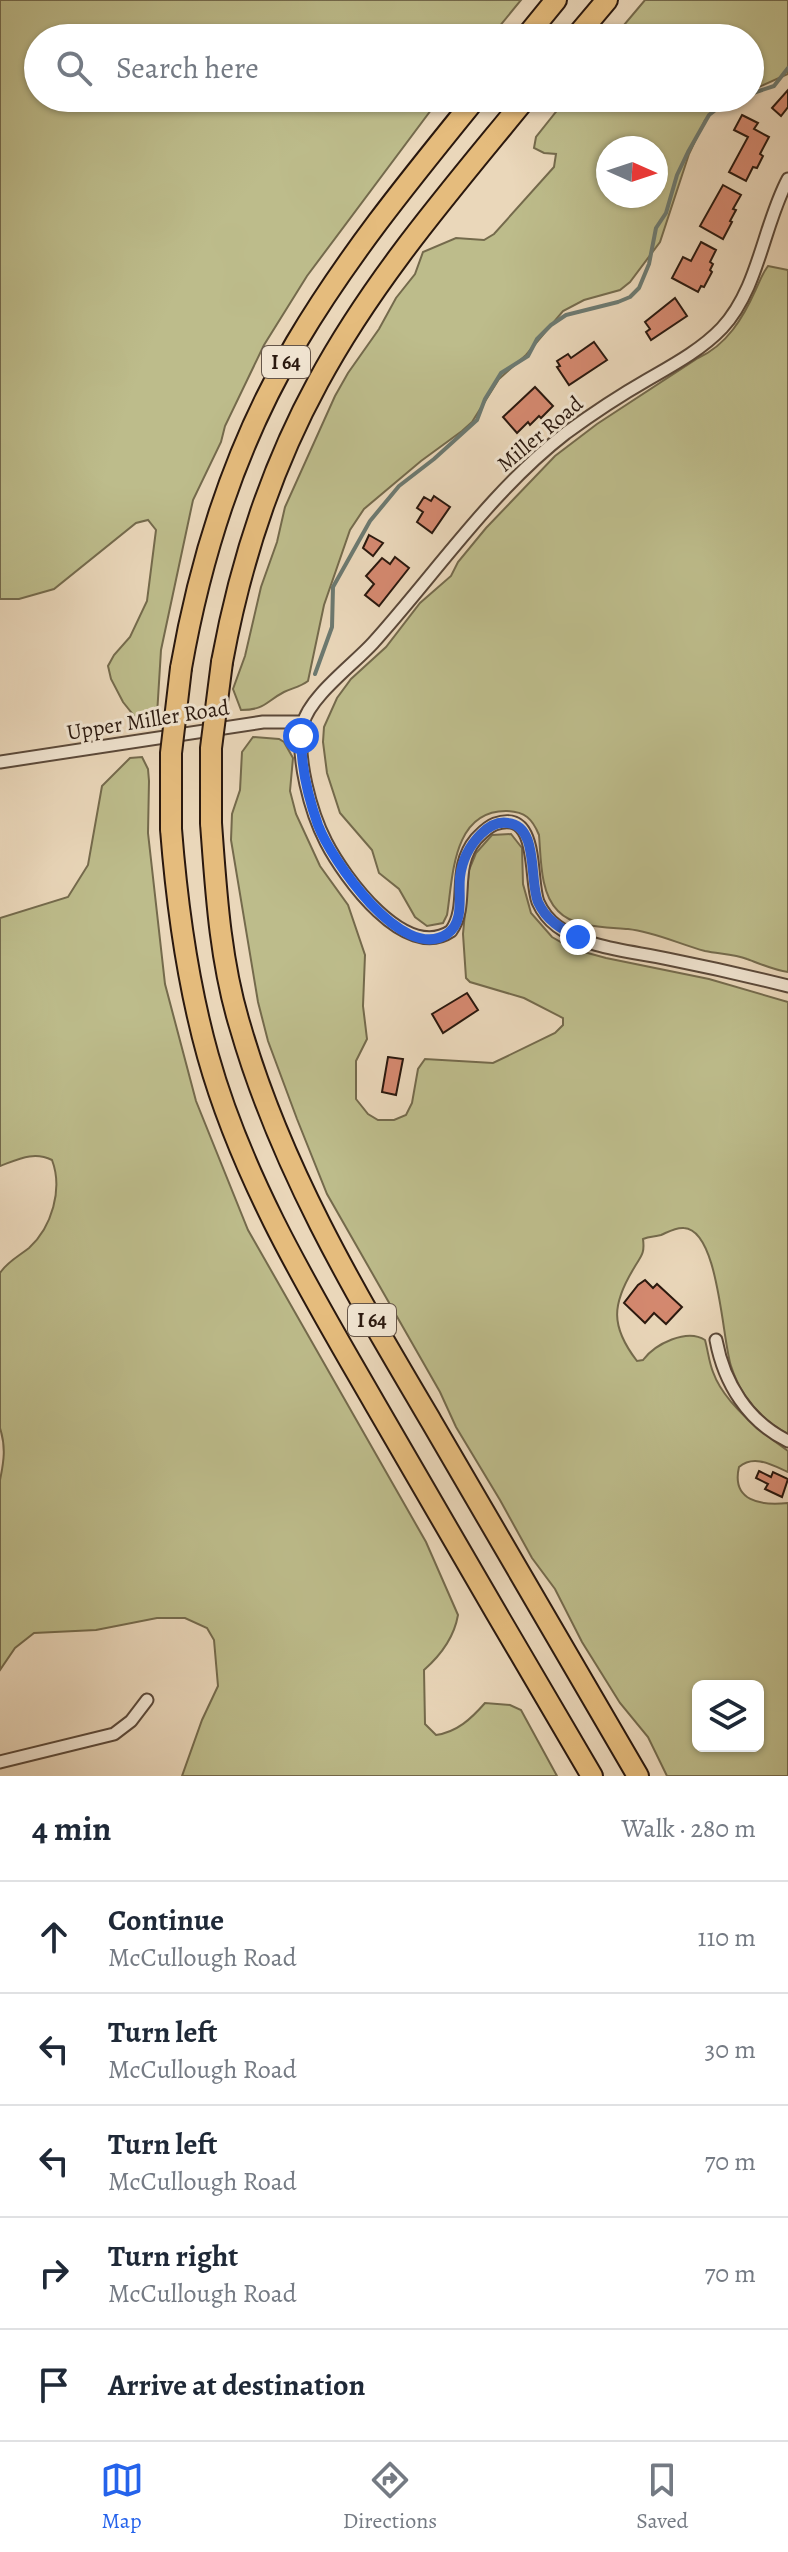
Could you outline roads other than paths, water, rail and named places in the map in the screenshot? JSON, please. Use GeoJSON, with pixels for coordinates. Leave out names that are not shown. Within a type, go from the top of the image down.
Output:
{"type":"FeatureCollection","features":[{"type":"Feature","properties":{"kind":"highway"},"geometry":{"type":"LineString","coordinates":[[536,24],[556,0]]}},
{"type":"Feature","properties":{"kind":"highway"},"geometry":{"type":"LineString","coordinates":[[587,24],[607,0]]}},
{"type":"Feature","properties":{"kind":"highway","name":"I 64"},"geometry":{"type":"LineString","coordinates":[[465,112],[348,262],[295,345],[249,434],[214,528],[191,615],[171,753],[171,829],[177,900],[194,1003],[208,1058],[251,1173],[313,1297],[592,1776]]}},
{"type":"Feature","properties":{"kind":"highway","name":"I 64"},"geometry":{"type":"LineString","coordinates":[[515,112],[395,262],[359,315],[318,382],[274,476],[257,520],[222,662],[211,748],[211,823],[218,907],[238,1022],[278,1139],[337,1259],[638,1776]]}},
{"type":"Feature","properties":{"kind":"street","name":"Miller Road"},"geometry":{"type":"LineString","coordinates":[[303,722],[316,701],[373,643],[534,460],[585,420],[697,349],[723,327],[747,287],[773,211],[788,179]]}},
{"type":"Feature","properties":{"kind":"street","name":"Upper Miller Road"},"geometry":{"type":"LineString","coordinates":[[0,762],[263,722],[303,722]]}},
{"type":"Feature","properties":{"kind":"street"},"geometry":{"type":"LineString","coordinates":[[303,722],[303,764],[312,806],[325,841],[369,902],[410,934],[434,939],[451,931],[459,914],[460,876],[470,847],[491,826],[506,822],[518,826],[528,839],[538,903],[563,930],[595,943],[788,986]]}},
{"type":"Feature","properties":{"kind":"street"},"geometry":{"type":"LineString","coordinates":[[716,1340],[720,1362],[734,1391],[753,1418],[788,1441]]}},
{"type":"Feature","properties":{"kind":"street"},"geometry":{"type":"LineString","coordinates":[[0,1762],[114,1734],[131,1721],[147,1700]]}},
{"type":"Feature","properties":{"kind":"waterway"},"geometry":{"type":"LineString","coordinates":[[764,89],[774,86],[788,68]]}},
{"type":"Feature","properties":{"kind":"waterway"},"geometry":{"type":"LineString","coordinates":[[315,674],[332,627],[333,587],[370,521],[399,486],[477,420],[485,399],[501,373],[528,356],[537,339],[551,325],[566,315],[630,297],[639,288],[649,264],[656,228],[666,213],[677,175],[713,112]]}}]}
